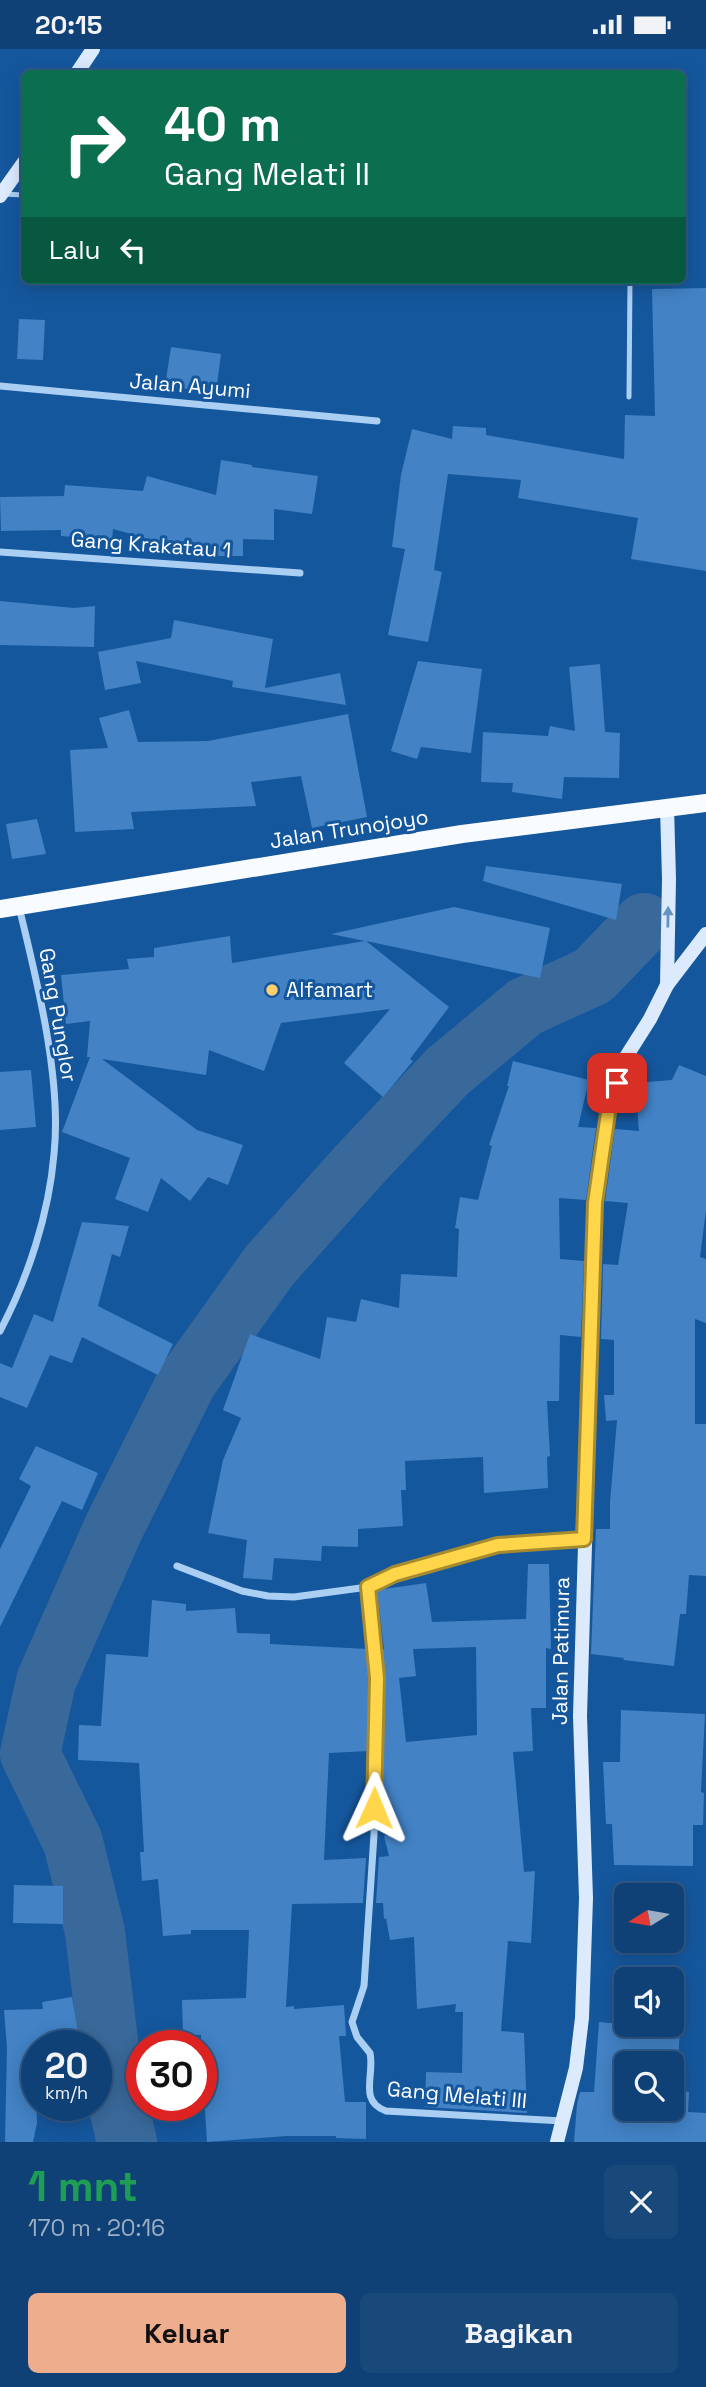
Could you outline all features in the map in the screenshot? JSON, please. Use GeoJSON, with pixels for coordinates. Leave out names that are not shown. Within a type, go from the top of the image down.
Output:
{"type":"FeatureCollection","features":[{"type":"Feature","properties":{"kind":"main road","name":"Jalan Trunojoyo"},"geometry":{"type":"LineString","coordinates":[[0,909],[346,852],[706,803]]}},
{"type":"Feature","properties":{"kind":"street"},"geometry":{"type":"LineString","coordinates":[[79,70],[93,49]]}},
{"type":"Feature","properties":{"kind":"street"},"geometry":{"type":"LineString","coordinates":[[2,195],[21,166]]}},
{"type":"Feature","properties":{"kind":"street","name":"Jalan Ayumi"},"geometry":{"type":"LineString","coordinates":[[0,386],[377,421]]}},
{"type":"Feature","properties":{"kind":"street","name":"Gang Krakatau 1"},"geometry":{"type":"LineString","coordinates":[[0,552],[300,573]]}},
{"type":"Feature","properties":{"kind":"street"},"geometry":{"type":"LineString","coordinates":[[667,807],[667,985]]}},
{"type":"Feature","properties":{"kind":"street","name":"Gang Punglor"},"geometry":{"type":"LineString","coordinates":[[0,1331],[34,1247],[55,1153],[52,1068],[19,907]]}},
{"type":"Feature","properties":{"kind":"street","name":"Jalan Patimura"},"geometry":{"type":"LineString","coordinates":[[557,2142],[576,2068],[585,1958],[586,1898],[580,1716],[584,1539],[594,1228],[607,1119],[624,1060],[650,1019],[667,985],[706,934]]}},
{"type":"Feature","properties":{"kind":"street"},"geometry":{"type":"LineString","coordinates":[[177,1566],[242,1591],[294,1597],[368,1587],[395,1574],[498,1545],[584,1539]]}},
{"type":"Feature","properties":{"kind":"street","name":"Gang Melati III"},"geometry":{"type":"LineString","coordinates":[[368,1587],[377,1678],[374,1835],[364,1986],[352,2022],[357,2038],[370,2053],[370,2098],[376,2106],[386,2111],[563,2121]]}},
{"type":"Feature","properties":{"kind":"lane"},"geometry":{"type":"LineString","coordinates":[[2,195],[21,195]]}},
{"type":"Feature","properties":{"kind":"lane"},"geometry":{"type":"LineString","coordinates":[[629,397],[630,284]]}},
{"type":"Feature","properties":{"kind":"building"},"geometry":{"type":"Polygon","coordinates":[[[706,288],[706,571],[631,559],[638,518],[518,498],[521,480],[448,474],[434,570],[442,572],[428,642],[388,635],[405,549],[392,547],[401,475],[412,429],[452,439],[453,426],[486,428],[486,435],[624,459],[625,415],[655,416],[652,289],[706,288]]]}},
{"type":"Feature","properties":{"kind":"building"},"geometry":{"type":"Polygon","coordinates":[[[19,319],[45,320],[43,360],[17,359],[19,319]]]}},
{"type":"Feature","properties":{"kind":"building"},"geometry":{"type":"Polygon","coordinates":[[[171,347],[221,354],[216,393],[165,386],[171,347]]]}},
{"type":"Feature","properties":{"kind":"building"},"geometry":{"type":"Polygon","coordinates":[[[221,460],[318,476],[312,514],[274,509],[274,540],[243,539],[243,556],[210,556],[113,529],[112,540],[61,536],[61,530],[1,531],[0,497],[64,496],[65,485],[143,491],[147,476],[216,495],[221,460]]]}},
{"type":"Feature","properties":{"kind":"building"},"geometry":{"type":"Polygon","coordinates":[[[0,601],[74,608],[95,606],[94,647],[0,645],[0,601]]]}},
{"type":"Feature","properties":{"kind":"building"},"geometry":{"type":"Polygon","coordinates":[[[174,620],[273,639],[265,688],[340,673],[346,705],[232,687],[233,681],[136,661],[141,683],[105,690],[98,652],[171,638],[174,620]]]}},
{"type":"Feature","properties":{"kind":"building"},"geometry":{"type":"Polygon","coordinates":[[[418,661],[482,669],[471,753],[421,747],[417,759],[391,751],[418,661]]]}},
{"type":"Feature","properties":{"kind":"building"},"geometry":{"type":"Polygon","coordinates":[[[600,664],[605,732],[620,733],[619,778],[564,777],[562,799],[512,792],[513,783],[481,782],[483,732],[548,736],[550,726],[575,731],[569,667],[600,664]]]}},
{"type":"Feature","properties":{"kind":"building"},"geometry":{"type":"Polygon","coordinates":[[[129,710],[138,742],[208,741],[348,714],[367,817],[312,828],[301,776],[251,782],[256,806],[131,812],[134,829],[75,832],[70,750],[108,748],[99,718],[129,710]]]}},
{"type":"Feature","properties":{"kind":"building"},"geometry":{"type":"Polygon","coordinates":[[[37,819],[46,854],[12,859],[6,824],[37,819]]]}},
{"type":"Feature","properties":{"kind":"building"},"geometry":{"type":"Polygon","coordinates":[[[486,866],[622,884],[616,920],[483,881],[486,866]]]}},
{"type":"Feature","properties":{"kind":"building"},"geometry":{"type":"Polygon","coordinates":[[[454,907],[550,928],[540,978],[366,941],[449,1007],[410,1059],[413,1061],[383,1097],[344,1063],[390,1009],[281,1023],[264,1071],[209,1050],[206,1075],[102,1059],[197,1130],[243,1145],[228,1185],[208,1177],[190,1201],[161,1178],[148,1212],[115,1199],[130,1158],[62,1132],[90,1057],[87,1057],[90,1021],[66,1024],[61,975],[129,969],[127,959],[154,957],[154,948],[230,936],[232,963],[365,941],[331,934],[454,907]]]}},
{"type":"Feature","properties":{"kind":"building"},"geometry":{"type":"Polygon","coordinates":[[[513,1061],[589,1080],[578,1127],[596,1128],[586,1200],[559,1198],[560,1259],[584,1261],[581,1337],[560,1335],[559,1401],[547,1401],[550,1456],[547,1457],[548,1488],[484,1493],[483,1457],[405,1461],[406,1490],[401,1490],[403,1526],[358,1529],[358,1547],[322,1546],[321,1561],[274,1558],[272,1580],[243,1578],[247,1540],[208,1533],[223,1460],[241,1418],[223,1410],[250,1334],[320,1359],[327,1317],[356,1322],[361,1299],[399,1308],[401,1274],[457,1277],[459,1229],[455,1228],[460,1197],[478,1200],[492,1146],[489,1145],[509,1086],[513,1061]]]}},
{"type":"Feature","properties":{"kind":"building"},"geometry":{"type":"Polygon","coordinates":[[[679,1065],[706,1076],[706,1210],[700,1257],[706,1259],[706,1323],[695,1319],[695,1424],[706,1424],[706,1576],[689,1575],[686,1614],[680,1614],[674,1666],[591,1654],[596,1529],[610,1529],[617,1420],[606,1421],[604,1395],[614,1395],[614,1340],[601,1339],[603,1264],[618,1265],[628,1203],[605,1201],[615,1129],[639,1131],[635,1083],[672,1080],[679,1065]]]}},
{"type":"Feature","properties":{"kind":"building"},"geometry":{"type":"Polygon","coordinates":[[[31,1070],[36,1127],[0,1130],[0,1072],[31,1070]]]}},
{"type":"Feature","properties":{"kind":"building"},"geometry":{"type":"Polygon","coordinates":[[[82,1222],[129,1226],[120,1257],[112,1254],[98,1306],[173,1344],[158,1375],[82,1337],[72,1363],[50,1355],[27,1408],[0,1397],[0,1363],[12,1368],[34,1314],[53,1322],[82,1222]]]}},
{"type":"Feature","properties":{"kind":"building"},"geometry":{"type":"Polygon","coordinates":[[[36,1446],[98,1473],[82,1510],[62,1501],[0,1627],[0,1549],[31,1486],[19,1479],[36,1446]]]}},
{"type":"Feature","properties":{"kind":"building"},"geometry":{"type":"Polygon","coordinates":[[[528,1564],[549,1564],[551,1649],[546,1648],[546,1708],[531,1708],[533,1751],[513,1752],[524,1872],[535,1871],[531,1943],[508,1941],[501,2031],[524,2033],[527,2113],[425,2107],[426,2072],[462,2073],[463,2012],[455,2012],[456,2004],[417,2009],[414,1937],[390,1940],[383,1903],[376,1903],[379,1857],[389,1856],[384,1836],[388,1835],[381,1774],[383,1678],[380,1649],[384,1649],[377,1590],[426,1583],[432,1622],[526,1619],[528,1564]],[[476,1647],[413,1649],[416,1676],[399,1678],[406,1742],[477,1735],[476,1647]]]}},
{"type":"Feature","properties":{"kind":"building"},"geometry":{"type":"Polygon","coordinates":[[[152,1600],[186,1604],[186,1611],[235,1608],[237,1633],[270,1634],[270,1644],[368,1649],[371,1678],[369,1751],[329,1753],[324,1860],[366,1858],[363,1903],[292,1904],[286,2007],[294,2006],[294,2009],[344,2005],[346,2036],[339,2036],[345,2102],[366,2102],[366,2139],[286,2136],[207,2142],[206,2121],[217,2121],[217,2030],[183,2030],[182,2000],[246,1998],[249,1930],[191,1930],[191,1934],[163,1936],[158,1879],[142,1881],[140,1852],[144,1852],[139,1763],[78,1760],[79,1725],[101,1726],[106,1654],[148,1657],[152,1600]]]}},
{"type":"Feature","properties":{"kind":"building"},"geometry":{"type":"Polygon","coordinates":[[[621,1710],[705,1714],[701,1792],[704,1793],[703,1825],[693,1825],[693,1866],[614,1865],[612,1824],[606,1824],[603,1762],[620,1762],[621,1710]]]}},
{"type":"Feature","properties":{"kind":"building"},"geometry":{"type":"Polygon","coordinates":[[[14,1885],[63,1886],[63,1924],[13,1923],[14,1885]]]}},
{"type":"Feature","properties":{"kind":"building"},"geometry":{"type":"Polygon","coordinates":[[[72,1997],[78,2030],[21,2030],[21,2121],[37,2123],[33,2142],[5,2142],[7,2048],[4,2010],[43,2009],[42,2002],[72,1997]]]}},
{"type":"Feature","properties":{"kind":"building"},"geometry":{"type":"Polygon","coordinates":[[[599,2022],[614,2023],[614,2037],[679,2037],[679,2051],[614,2051],[614,2121],[684,2121],[684,2091],[689,2092],[688,2112],[706,2113],[706,2142],[574,2142],[580,2092],[594,2092],[599,2022]]]}},
{"type":"Feature","properties":{"kind":"waterway"},"geometry":{"type":"LineString","coordinates":[[127,2142],[113,2083],[95,1932],[73,1842],[30,1754],[46,1681],[114,1527],[187,1381],[269,1266],[448,1071],[525,1007],[593,976],[644,923]]}},
{"type":"Feature","properties":{"kind":"place","name":"Alfamart"},"geometry":{"type":"Point","coordinates":[272,990]}},
{"type":"Feature","properties":{"kind":"route"},"geometry":{"type":"LineString","coordinates":[[374,1808],[377,1678],[368,1587],[395,1574],[498,1545],[584,1539],[595,1203],[609,1106],[617,1083]]}}]}
